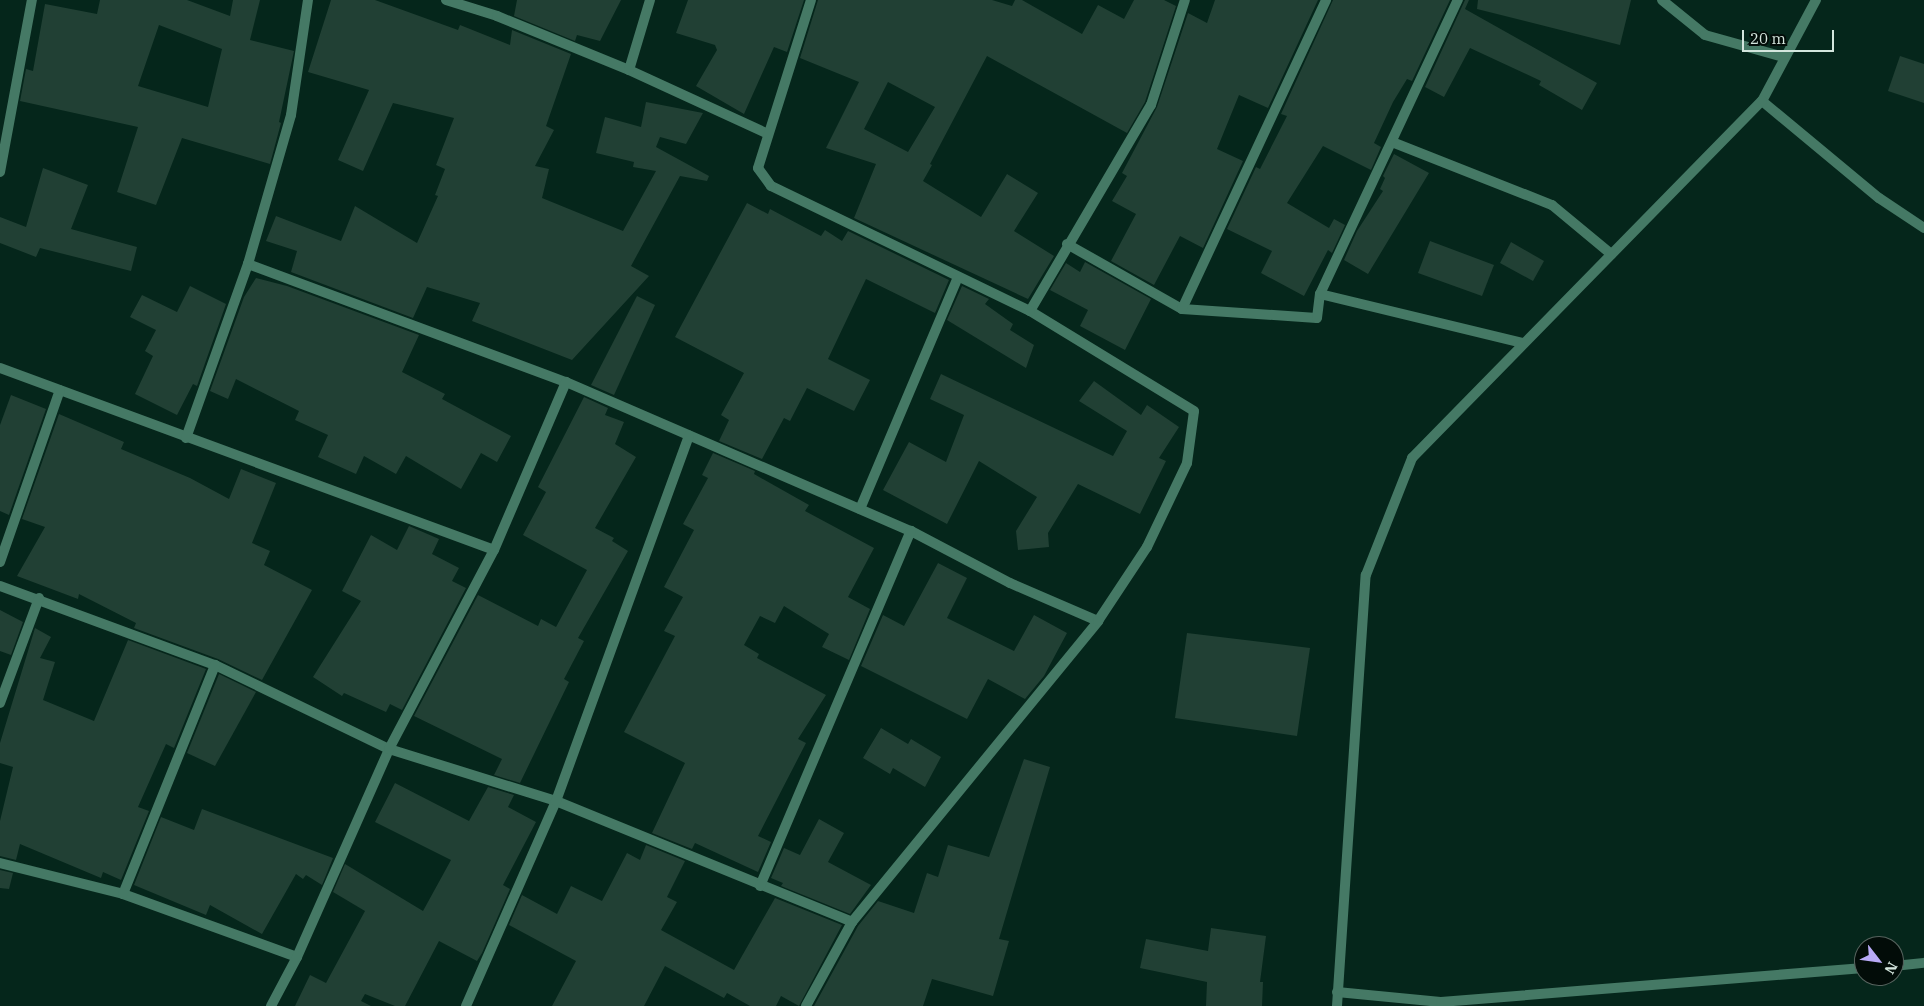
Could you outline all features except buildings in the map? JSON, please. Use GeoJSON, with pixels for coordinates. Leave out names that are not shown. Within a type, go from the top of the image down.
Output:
{"type":"FeatureCollection","features":[{"type":"Feature","properties":{"kind":"street"},"geometry":{"type":"LineString","coordinates":[[0,172],[32,0]]}},
{"type":"Feature","properties":{"kind":"street"},"geometry":{"type":"LineString","coordinates":[[186,438],[248,264],[291,115],[308,0]]}},
{"type":"Feature","properties":{"kind":"street"},"geometry":{"type":"LineString","coordinates":[[446,0],[497,16],[629,70],[768,134]]}},
{"type":"Feature","properties":{"kind":"street"},"geometry":{"type":"LineString","coordinates":[[629,70],[650,0]]}},
{"type":"Feature","properties":{"kind":"street"},"geometry":{"type":"LineString","coordinates":[[806,1006],[852,922],[1098,621],[1147,548],[1187,463],[1194,411],[1030,311],[771,186],[758,168],[811,0]]}},
{"type":"Feature","properties":{"kind":"street"},"geometry":{"type":"LineString","coordinates":[[1030,311],[1067,244],[1151,105],[1185,0]]}},
{"type":"Feature","properties":{"kind":"street"},"geometry":{"type":"LineString","coordinates":[[1182,309],[1326,0]]}},
{"type":"Feature","properties":{"kind":"street"},"geometry":{"type":"LineString","coordinates":[[1067,244],[1182,309],[1317,318],[1320,294],[1458,0]]}},
{"type":"Feature","properties":{"kind":"street"},"geometry":{"type":"LineString","coordinates":[[1662,0],[1705,35],[1784,57]]}},
{"type":"Feature","properties":{"kind":"street"},"geometry":{"type":"LineString","coordinates":[[1337,1006],[1366,575],[1412,458],[1762,101],[1816,0]]}},
{"type":"Feature","properties":{"kind":"street"},"geometry":{"type":"LineString","coordinates":[[1762,101],[1880,198],[1924,228]]}},
{"type":"Feature","properties":{"kind":"street"},"geometry":{"type":"LineString","coordinates":[[1392,142],[1552,205],[1611,254]]}},
{"type":"Feature","properties":{"kind":"street"},"geometry":{"type":"LineString","coordinates":[[248,264],[566,382],[911,531],[1010,583],[1098,621]]}},
{"type":"Feature","properties":{"kind":"street"},"geometry":{"type":"LineString","coordinates":[[860,509],[958,277]]}},
{"type":"Feature","properties":{"kind":"street"},"geometry":{"type":"LineString","coordinates":[[1320,294],[1522,344]]}},
{"type":"Feature","properties":{"kind":"street"},"geometry":{"type":"LineString","coordinates":[[0,368],[494,550]]}},
{"type":"Feature","properties":{"kind":"street"},"geometry":{"type":"LineString","coordinates":[[272,1006],[297,957],[389,749],[494,550],[566,382]]}},
{"type":"Feature","properties":{"kind":"street"},"geometry":{"type":"LineString","coordinates":[[0,562],[60,390]]}},
{"type":"Feature","properties":{"kind":"street"},"geometry":{"type":"LineString","coordinates":[[466,1006],[556,801],[688,435]]}},
{"type":"Feature","properties":{"kind":"street"},"geometry":{"type":"LineString","coordinates":[[760,886],[911,531]]}},
{"type":"Feature","properties":{"kind":"street"},"geometry":{"type":"LineString","coordinates":[[0,586],[39,598],[215,665],[389,749],[556,801],[852,922]]}},
{"type":"Feature","properties":{"kind":"street"},"geometry":{"type":"LineString","coordinates":[[0,703],[39,598]]}},
{"type":"Feature","properties":{"kind":"street"},"geometry":{"type":"LineString","coordinates":[[124,894],[215,665]]}},
{"type":"Feature","properties":{"kind":"street"},"geometry":{"type":"LineString","coordinates":[[0,863],[124,894],[297,957]]}},
{"type":"Feature","properties":{"kind":"street"},"geometry":{"type":"LineString","coordinates":[[1904,965],[1924,964]]}},
{"type":"Feature","properties":{"kind":"street"},"geometry":{"type":"LineString","coordinates":[[1338,992],[1445,1004],[1854,969]]}}]}
